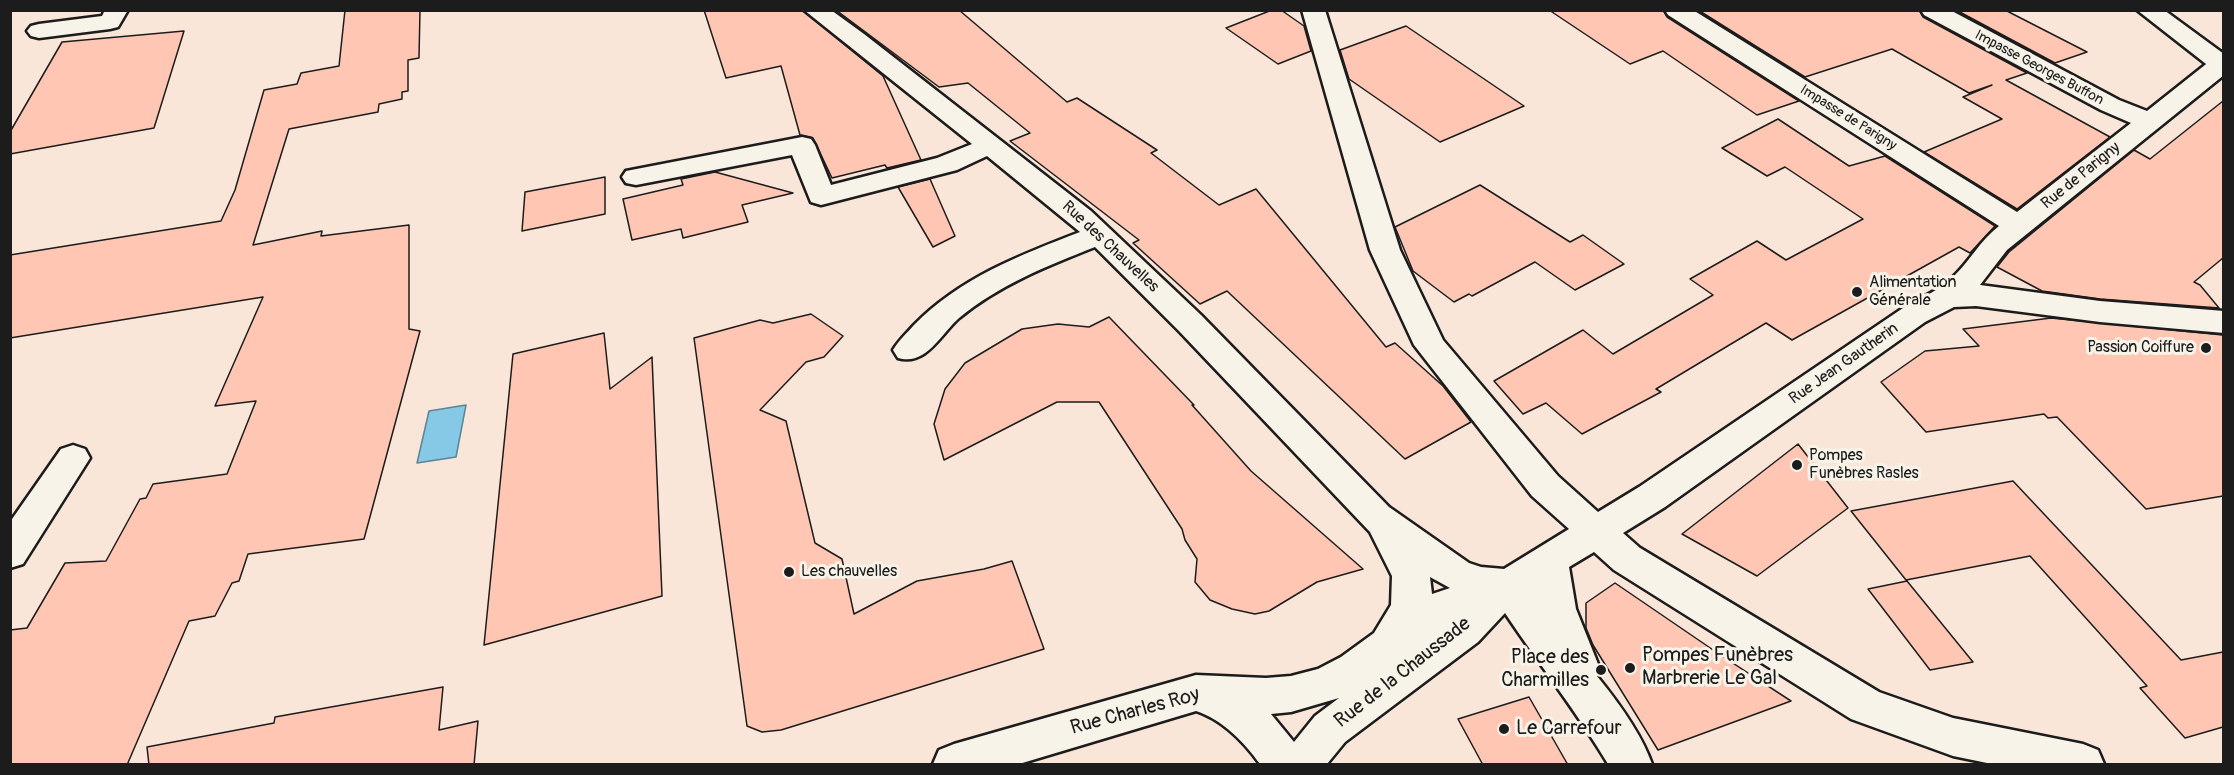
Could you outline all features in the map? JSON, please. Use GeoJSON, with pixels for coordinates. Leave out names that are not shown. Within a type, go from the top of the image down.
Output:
{"type":"FeatureCollection","features":[{"type":"Feature","properties":{"kind":"street"},"geometry":{"type":"LineString","coordinates":[[39,31],[110,22],[117,10]]}},
{"type":"Feature","properties":{"kind":"street","name":"Rue des Chauvelles"},"geometry":{"type":"LineString","coordinates":[[814,10],[856,39],[1081,217],[1190,323],[1376,518],[1456,574],[1481,583],[1508,586]]}},
{"type":"Feature","properties":{"kind":"street"},"geometry":{"type":"LineString","coordinates":[[1313,10],[1385,250],[1430,345],[1545,486],[1627,559],[1866,706],[1953,736],[2083,765]]}},
{"type":"Feature","properties":{"kind":"street","name":"Impasse de Parigny"},"geometry":{"type":"LineString","coordinates":[[1676,10],[2019,226]]}},
{"type":"Feature","properties":{"kind":"street","name":"Impasse Georges Buffon"},"geometry":{"type":"LineString","coordinates":[[1932,10],[2110,105],[2149,121]]}},
{"type":"Feature","properties":{"kind":"street"},"geometry":{"type":"LineString","coordinates":[[2148,10],[2223,64]]}},
{"type":"Feature","properties":{"kind":"street","name":"Rue de Parigny"},"geometry":{"type":"LineString","coordinates":[[1945,297],[1968,280],[1985,253],[2223,64]]}},
{"type":"Feature","properties":{"kind":"street"},"geometry":{"type":"LineString","coordinates":[[636,177],[802,145],[821,196],[947,164],[991,145]]}},
{"type":"Feature","properties":{"kind":"street"},"geometry":{"type":"LineString","coordinates":[[909,350],[950,309],[980,288],[1026,263],[1100,235]]}},
{"type":"Feature","properties":{"kind":"street"},"geometry":{"type":"LineString","coordinates":[[1978,264],[1982,274],[1994,285],[2015,296],[2029,300]]}},
{"type":"Feature","properties":{"kind":"street","name":"Rue Jean Gautherin"},"geometry":{"type":"LineString","coordinates":[[1508,586],[1652,497],[1914,315],[1945,297],[1990,295],[2059,306],[2223,322]]}},
{"type":"Feature","properties":{"kind":"street"},"geometry":{"type":"LineString","coordinates":[[10,553],[13,552],[73,458]]}},
{"type":"Feature","properties":{"kind":"street","name":"Rue des Chauvelles"},"geometry":{"type":"LineString","coordinates":[[1355,670],[1378,652],[1403,625],[1412,592],[1409,569],[1376,518]]}},
{"type":"Feature","properties":{"kind":"street"},"geometry":{"type":"LineString","coordinates":[[1549,561],[1557,609],[1598,710]]}},
{"type":"Feature","properties":{"kind":"street"},"geometry":{"type":"LineString","coordinates":[[1508,586],[1552,651],[1598,710],[1631,765]]}},
{"type":"Feature","properties":{"kind":"street","name":"Rue Charles Roy"},"geometry":{"type":"LineString","coordinates":[[954,765],[1196,693],[1266,696],[1291,694],[1326,685],[1355,670],[1437,608],[1508,586]]}},
{"type":"Feature","properties":{"kind":"street","name":"Rue de la Chaussade"},"geometry":{"type":"LineString","coordinates":[[1304,765],[1314,748],[1330,729],[1464,630],[1508,586]]}},
{"type":"Feature","properties":{"kind":"street"},"geometry":{"type":"LineString","coordinates":[[1196,693],[1232,707],[1250,721],[1272,743],[1284,765]]}},
{"type":"Feature","properties":{"kind":"water"},"geometry":{"type":"Polygon","coordinates":[[[466,405],[456,457],[417,463],[429,411],[466,405]]]}},
{"type":"Feature","properties":{"kind":"building"},"geometry":{"type":"Polygon","coordinates":[[[345,10],[420,10],[419,58],[408,60],[408,91],[402,92],[402,99],[379,104],[378,112],[289,129],[253,245],[322,231],[321,236],[409,225],[409,329],[420,331],[364,539],[248,554],[239,581],[232,583],[215,616],[189,621],[127,765],[10,765],[10,630],[27,628],[65,563],[106,561],[140,499],[146,498],[153,484],[227,474],[256,401],[215,406],[263,297],[10,338],[10,255],[221,221],[235,190],[264,90],[297,84],[301,73],[339,66],[345,10]]]}},
{"type":"Feature","properties":{"kind":"building"},"geometry":{"type":"Polygon","coordinates":[[[704,10],[802,10],[883,76],[921,160],[887,168],[885,165],[832,178],[813,138],[800,135],[781,66],[726,78],[704,10]]]}},
{"type":"Feature","properties":{"kind":"building"},"geometry":{"type":"Polygon","coordinates":[[[836,10],[959,10],[1067,102],[1077,98],[1157,150],[1151,153],[1219,205],[1256,189],[1386,347],[1395,343],[1443,386],[1471,422],[1405,459],[1227,291],[1200,304],[1133,243],[1139,240],[1010,141],[1030,133],[968,83],[939,87],[836,10]]]}},
{"type":"Feature","properties":{"kind":"building"},"geometry":{"type":"Polygon","coordinates":[[[1272,10],[1281,10],[1304,26],[1311,51],[1278,64],[1226,28],[1272,10]]]}},
{"type":"Feature","properties":{"kind":"building"},"geometry":{"type":"Polygon","coordinates":[[[1549,10],[1663,10],[1667,17],[1799,101],[1757,115],[1663,51],[1630,64],[1549,10]]]}},
{"type":"Feature","properties":{"kind":"building"},"geometry":{"type":"Polygon","coordinates":[[[1698,10],[1919,10],[1923,17],[2027,73],[2006,80],[2110,137],[2017,209],[1924,152],[2002,119],[1963,97],[1992,85],[1969,93],[1892,49],[1805,77],[1698,10]]]}},
{"type":"Feature","properties":{"kind":"building"},"geometry":{"type":"Polygon","coordinates":[[[1956,10],[2005,10],[2087,52],[2055,63],[1956,10]]]}},
{"type":"Feature","properties":{"kind":"building"},"geometry":{"type":"Polygon","coordinates":[[[1406,26],[1524,106],[1440,142],[1349,79],[1340,50],[1406,26]]]}},
{"type":"Feature","properties":{"kind":"building"},"geometry":{"type":"Polygon","coordinates":[[[184,31],[154,128],[10,154],[10,132],[62,42],[184,31]]]}},
{"type":"Feature","properties":{"kind":"building"},"geometry":{"type":"Polygon","coordinates":[[[2223,101],[2223,258],[2194,282],[2200,285],[2219,308],[2100,299],[2042,291],[1997,267],[2009,252],[2134,150],[2150,159],[2223,101]]]}},
{"type":"Feature","properties":{"kind":"building"},"geometry":{"type":"Polygon","coordinates":[[[1778,119],[1849,166],[1885,156],[1995,226],[1970,253],[1959,247],[1792,340],[1766,323],[1656,389],[1661,392],[1582,434],[1546,403],[1523,414],[1494,381],[1583,330],[1613,354],[1713,295],[1690,279],[1757,241],[1786,260],[1863,219],[1785,167],[1767,176],[1722,148],[1778,119]]]}},
{"type":"Feature","properties":{"kind":"building"},"geometry":{"type":"Polygon","coordinates":[[[715,172],[793,193],[742,205],[748,222],[683,238],[681,229],[632,240],[623,199],[683,185],[681,179],[715,172]]]}},
{"type":"Feature","properties":{"kind":"building"},"geometry":{"type":"Polygon","coordinates":[[[605,177],[605,214],[522,231],[525,192],[605,177]]]}},
{"type":"Feature","properties":{"kind":"building"},"geometry":{"type":"Polygon","coordinates":[[[930,179],[955,236],[933,247],[898,187],[930,179]]]}},
{"type":"Feature","properties":{"kind":"building"},"geometry":{"type":"Polygon","coordinates":[[[1480,185],[1570,242],[1583,235],[1624,264],[1575,290],[1535,262],[1472,296],[1469,294],[1454,302],[1413,271],[1395,227],[1480,185]]]}},
{"type":"Feature","properties":{"kind":"building","name":"Les chauvelles"},"geometry":{"type":"Polygon","coordinates":[[[811,314],[843,336],[824,357],[806,362],[760,410],[786,421],[815,543],[842,559],[854,614],[917,581],[984,569],[1012,561],[1044,649],[781,730],[762,732],[747,726],[694,338],[760,320],[773,323],[811,314]]]}},
{"type":"Feature","properties":{"kind":"building"},"geometry":{"type":"Polygon","coordinates":[[[1109,317],[1194,405],[1192,405],[1251,471],[1363,569],[1317,582],[1269,611],[1255,614],[1232,609],[1210,600],[1195,582],[1197,559],[1185,540],[1182,529],[1099,402],[1057,402],[944,460],[934,424],[945,389],[965,363],[1022,329],[1058,324],[1089,327],[1109,317]]]}},
{"type":"Feature","properties":{"kind":"building"},"geometry":{"type":"Polygon","coordinates":[[[2051,318],[2223,335],[2223,496],[2146,509],[2057,417],[2048,418],[2044,414],[1926,432],[1881,382],[1925,351],[1979,346],[1963,329],[2051,318]]]}},
{"type":"Feature","properties":{"kind":"building"},"geometry":{"type":"Polygon","coordinates":[[[604,333],[610,389],[652,357],[662,596],[484,645],[513,354],[604,333]]]}},
{"type":"Feature","properties":{"kind":"building"},"geometry":{"type":"Polygon","coordinates":[[[1798,444],[1848,508],[1757,576],[1682,534],[1798,444]]]}},
{"type":"Feature","properties":{"kind":"building"},"geometry":{"type":"Polygon","coordinates":[[[2013,481],[2181,660],[2223,652],[2223,727],[2185,738],[2140,688],[2147,686],[2030,556],[1906,580],[1851,511],[2013,481]]]}},
{"type":"Feature","properties":{"kind":"building"},"geometry":{"type":"Polygon","coordinates":[[[1907,581],[1973,662],[1930,670],[1868,589],[1907,581]]]}},
{"type":"Feature","properties":{"kind":"building"},"geometry":{"type":"Polygon","coordinates":[[[1615,583],[1791,701],[1658,750],[1593,645],[1586,628],[1586,603],[1615,583]]]}},
{"type":"Feature","properties":{"kind":"building"},"geometry":{"type":"Polygon","coordinates":[[[443,687],[439,730],[478,721],[474,765],[149,765],[147,747],[274,723],[275,717],[443,687]]]}},
{"type":"Feature","properties":{"kind":"building"},"geometry":{"type":"Polygon","coordinates":[[[1529,697],[1568,765],[1483,765],[1458,719],[1529,697]]]}},
{"type":"Feature","properties":{"kind":"place","name":"Alimentation Générale"},"geometry":{"type":"Point","coordinates":[1857,292]}},
{"type":"Feature","properties":{"kind":"place","name":"Passion Coiffure"},"geometry":{"type":"Point","coordinates":[2206,348]}},
{"type":"Feature","properties":{"kind":"place","name":"Pompes Funèbres Rasles"},"geometry":{"type":"Point","coordinates":[1797,465]}},
{"type":"Feature","properties":{"kind":"place","name":"Les chauvelles"},"geometry":{"type":"Point","coordinates":[789,572]}},
{"type":"Feature","properties":{"kind":"place","name":"Pompes Funèbres Marbrerie Le Gal"},"geometry":{"type":"Point","coordinates":[1630,668]}},
{"type":"Feature","properties":{"kind":"place","name":"Place des Charmilles"},"geometry":{"type":"Point","coordinates":[1601,670]}},
{"type":"Feature","properties":{"kind":"place","name":"Le Carrefour"},"geometry":{"type":"Point","coordinates":[1504,729]}}]}
